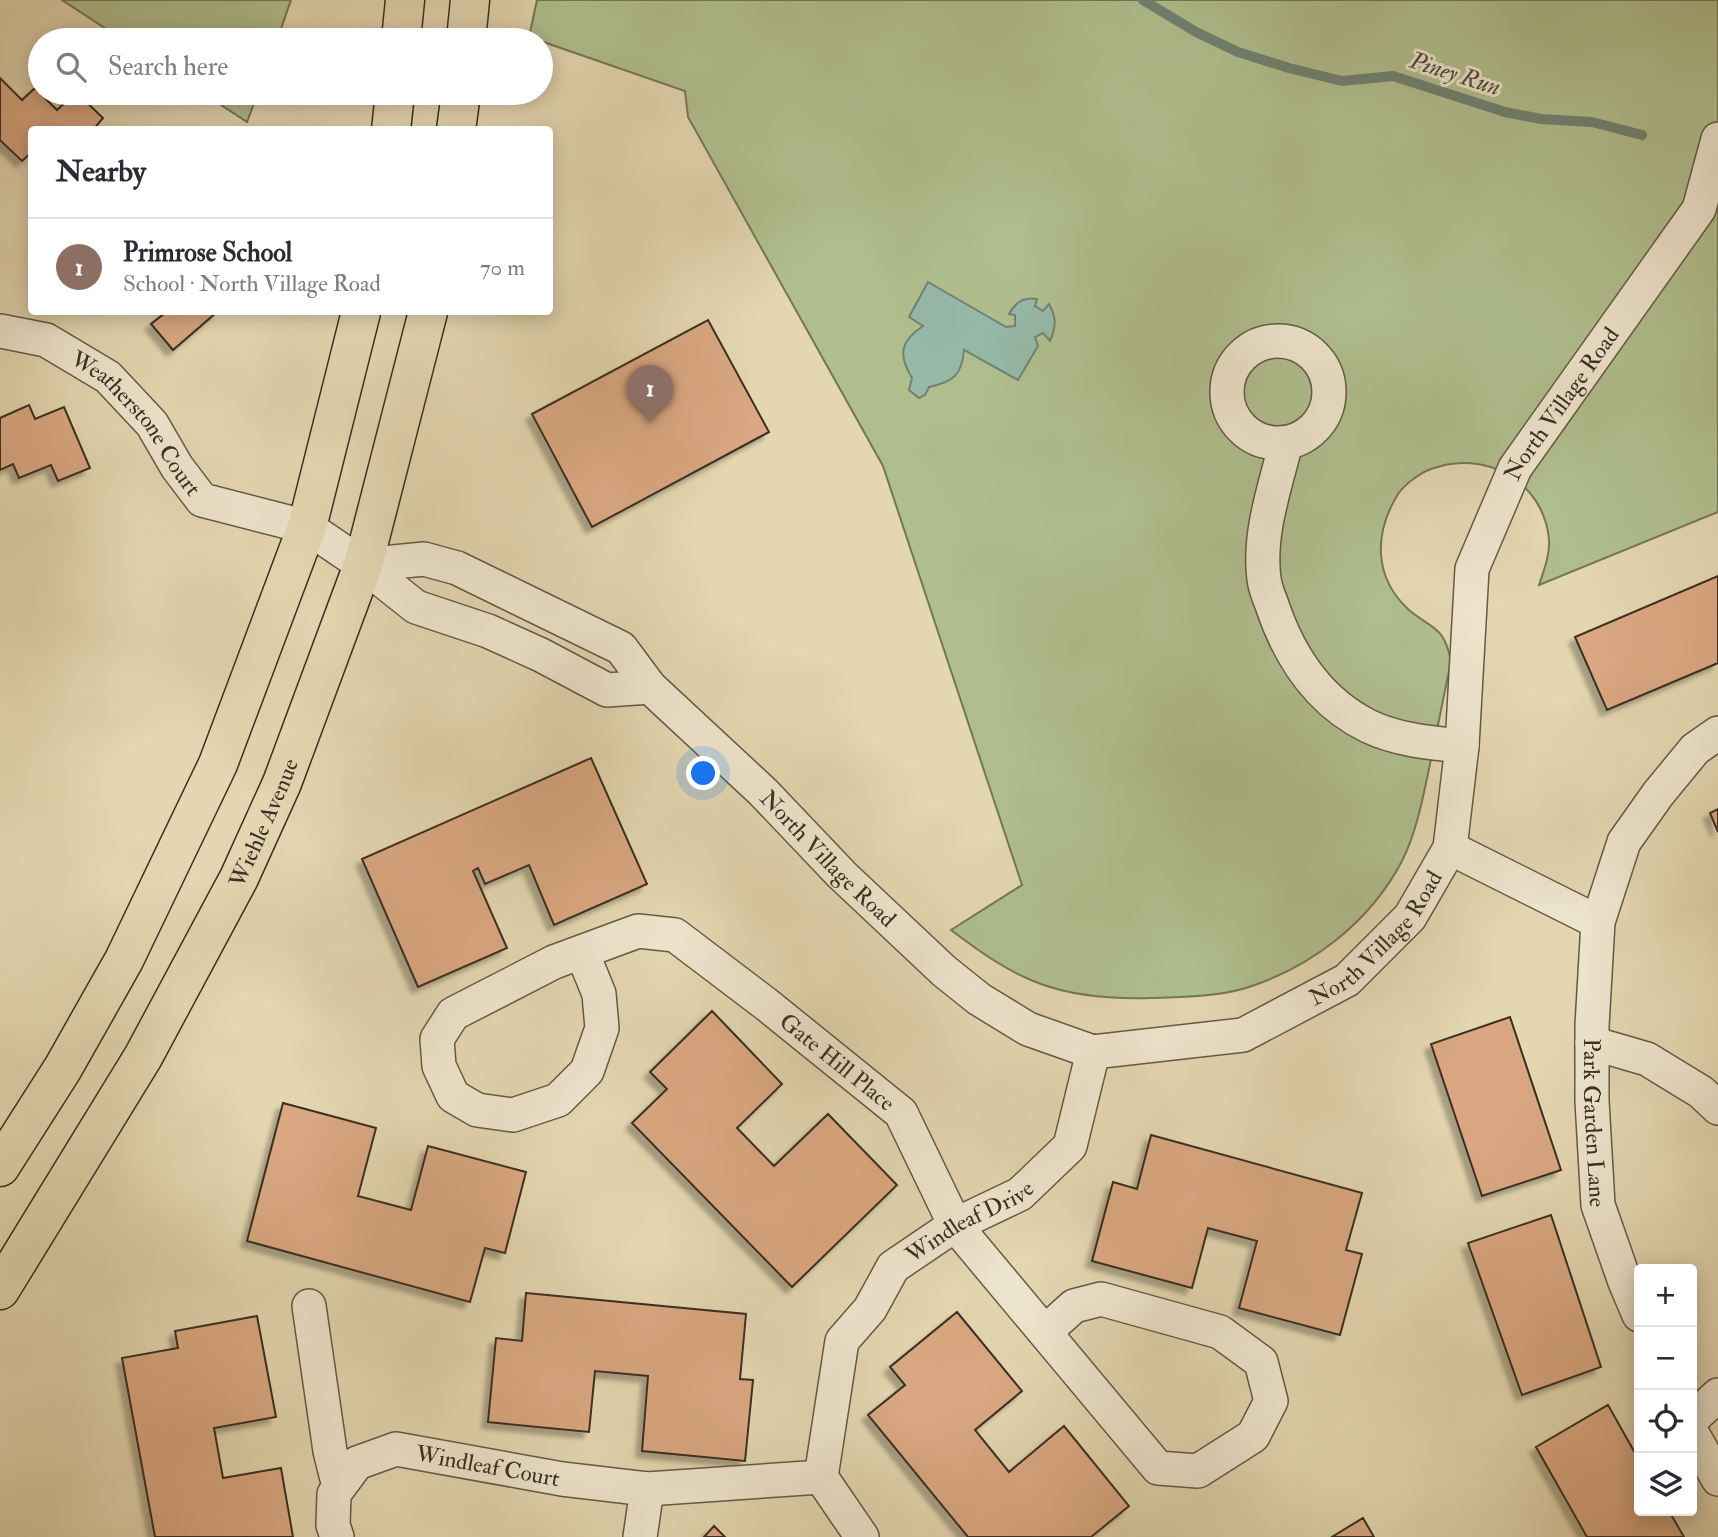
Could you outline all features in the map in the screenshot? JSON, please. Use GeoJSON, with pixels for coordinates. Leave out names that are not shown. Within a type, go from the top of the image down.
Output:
{"type":"FeatureCollection","features":[{"type":"Feature","properties":{"kind":"main road"},"geometry":{"type":"LineString","coordinates":[[402,28],[405,0]]}},
{"type":"Feature","properties":{"kind":"main road"},"geometry":{"type":"LineString","coordinates":[[467,28],[470,0]]}},
{"type":"Feature","properties":{"kind":"main road"},"geometry":{"type":"LineString","coordinates":[[391,126],[394,105]]}},
{"type":"Feature","properties":{"kind":"main road"},"geometry":{"type":"LineString","coordinates":[[456,126],[459,105]]}},
{"type":"Feature","properties":{"kind":"main road"},"geometry":{"type":"LineString","coordinates":[[0,1167],[63,1068],[117,972],[218,764],[307,527],[360,315]]}},
{"type":"Feature","properties":{"kind":"main road","name":"Wiehle Avenue"},"geometry":{"type":"LineString","coordinates":[[0,1290],[143,1057],[239,878],[282,783],[363,565],[427,315]]}},
{"type":"Feature","properties":{"kind":"street","name":"North Village Road"},"geometry":{"type":"LineString","coordinates":[[363,565],[424,559],[457,568],[621,648],[650,687],[763,792],[842,875],[944,971],[979,999],[1028,1029],[1093,1052],[1243,1035],[1347,980],[1410,917],[1450,848],[1462,746],[1472,569],[1521,460],[1699,209],[1718,139]]}},
{"type":"Feature","properties":{"kind":"street","name":"Weatherstone Court"},"geometry":{"type":"LineString","coordinates":[[0,331],[46,340],[108,377],[152,424],[177,467],[202,500],[307,527]]}},
{"type":"Feature","properties":{"kind":"street"},"geometry":{"type":"LineString","coordinates":[[1286,443],[1264,532],[1264,580],[1281,633],[1302,671],[1338,707],[1369,726],[1415,741],[1462,746]]}},
{"type":"Feature","properties":{"kind":"street"},"geometry":{"type":"LineString","coordinates":[[307,527],[363,565],[416,607],[488,631],[607,690],[650,687]]}},
{"type":"Feature","properties":{"kind":"street","name":"Park Garden Lane"},"geometry":{"type":"LineString","coordinates":[[1634,1303],[1598,1205],[1592,1101],[1592,1043],[1598,922],[1624,842],[1695,748],[1718,733]]}},
{"type":"Feature","properties":{"kind":"street"},"geometry":{"type":"LineString","coordinates":[[1450,848],[1598,922]]}},
{"type":"Feature","properties":{"kind":"street","name":"Gate Hill Place"},"geometry":{"type":"LineString","coordinates":[[582,952],[599,994],[602,1028],[587,1071],[558,1100],[513,1115],[477,1110],[453,1096],[439,1066],[437,1039],[453,1014],[554,962],[638,931],[675,935],[901,1113],[956,1225],[1158,1468],[1198,1471],[1253,1436],[1271,1401],[1261,1362],[1220,1332],[1101,1298],[1074,1306],[1045,1332]]}},
{"type":"Feature","properties":{"kind":"street"},"geometry":{"type":"LineString","coordinates":[[1592,1043],[1647,1059],[1701,1092],[1718,1108]]}},
{"type":"Feature","properties":{"kind":"street","name":"Windleaf Drive"},"geometry":{"type":"LineString","coordinates":[[821,1477],[842,1341],[870,1309],[893,1267],[956,1225],[1020,1194],[1070,1146],[1093,1052]]}},
{"type":"Feature","properties":{"kind":"street"},"geometry":{"type":"LineString","coordinates":[[309,1306],[330,1451],[340,1485],[334,1494],[333,1525],[337,1537]]}},
{"type":"Feature","properties":{"kind":"street"},"geometry":{"type":"LineString","coordinates":[[1697,1414],[1718,1395]]}},
{"type":"Feature","properties":{"kind":"street"},"geometry":{"type":"LineString","coordinates":[[1697,1442],[1718,1479]]}},
{"type":"Feature","properties":{"kind":"street","name":"Windleaf Court"},"geometry":{"type":"LineString","coordinates":[[340,1485],[356,1463],[396,1449],[562,1479],[647,1489],[821,1477]]}},
{"type":"Feature","properties":{"kind":"street"},"geometry":{"type":"LineString","coordinates":[[821,1477],[862,1537]]}},
{"type":"Feature","properties":{"kind":"street"},"geometry":{"type":"LineString","coordinates":[[640,1537],[647,1489]]}},
{"type":"Feature","properties":{"kind":"shaded area"},"geometry":{"type":"Polygon","coordinates":[[[62,0],[291,0],[281,28],[105,28],[62,0]]]}},
{"type":"Feature","properties":{"kind":"shaded area"},"geometry":{"type":"Polygon","coordinates":[[[537,0],[1718,0],[1718,512],[1539,585],[1548,557],[1549,539],[1544,518],[1535,500],[1523,486],[1508,474],[1471,463],[1451,464],[1431,469],[1418,476],[1398,494],[1390,509],[1381,539],[1383,569],[1397,597],[1441,635],[1451,661],[1416,826],[1402,861],[1373,904],[1337,940],[1316,955],[1270,979],[1234,991],[1187,997],[1110,997],[1068,992],[1029,979],[995,961],[951,930],[1022,885],[883,466],[688,117],[685,91],[553,45],[553,28],[531,28],[537,0]]]}},
{"type":"Feature","properties":{"kind":"shaded area"},"geometry":{"type":"Polygon","coordinates":[[[221,105],[253,105],[247,122],[221,105]]]}},
{"type":"Feature","properties":{"kind":"shaded area"},"geometry":{"type":"Polygon","coordinates":[[[928,282],[1006,327],[1015,326],[1015,315],[1009,314],[1020,301],[1037,299],[1035,306],[1043,311],[1049,304],[1055,323],[1050,341],[1043,333],[1035,337],[1038,346],[1018,380],[964,350],[961,366],[955,376],[944,383],[929,387],[925,395],[919,398],[909,390],[912,378],[903,355],[910,337],[923,326],[909,317],[928,282]]]}},
{"type":"Feature","properties":{"kind":"building"},"geometry":{"type":"Polygon","coordinates":[[[0,78],[22,100],[28,94],[28,105],[52,105],[57,110],[62,105],[89,105],[103,118],[96,126],[28,126],[28,156],[22,161],[0,140],[0,78]]]}},
{"type":"Feature","properties":{"kind":"building"},"geometry":{"type":"Polygon","coordinates":[[[162,315],[214,315],[173,350],[151,324],[162,315]]]}},
{"type":"Feature","properties":{"kind":"building"},"geometry":{"type":"Polygon","coordinates":[[[708,320],[769,432],[592,527],[532,414],[708,320]]]}},
{"type":"Feature","properties":{"kind":"building"},"geometry":{"type":"Polygon","coordinates":[[[29,405],[35,419],[64,407],[90,468],[58,481],[51,465],[19,478],[13,464],[0,470],[0,418],[29,405]]]}},
{"type":"Feature","properties":{"kind":"building"},"geometry":{"type":"Polygon","coordinates":[[[1718,576],[1718,663],[1607,710],[1575,637],[1718,576]]]}},
{"type":"Feature","properties":{"kind":"building"},"geometry":{"type":"Polygon","coordinates":[[[591,758],[647,884],[554,925],[529,865],[485,884],[478,868],[473,871],[507,948],[418,987],[362,859],[591,758]]]}},
{"type":"Feature","properties":{"kind":"building"},"geometry":{"type":"Polygon","coordinates":[[[1718,809],[1718,832],[1710,813],[1718,809]]]}},
{"type":"Feature","properties":{"kind":"building"},"geometry":{"type":"Polygon","coordinates":[[[712,1011],[782,1084],[737,1128],[774,1166],[828,1114],[897,1185],[792,1287],[632,1123],[667,1089],[650,1072],[712,1011]]]}},
{"type":"Feature","properties":{"kind":"building"},"geometry":{"type":"Polygon","coordinates":[[[1510,1017],[1561,1170],[1482,1196],[1431,1044],[1510,1017]]]}},
{"type":"Feature","properties":{"kind":"building"},"geometry":{"type":"Polygon","coordinates":[[[283,1103],[376,1128],[358,1196],[411,1210],[428,1146],[526,1172],[505,1253],[485,1248],[470,1302],[247,1241],[283,1103]]]}},
{"type":"Feature","properties":{"kind":"building"},"geometry":{"type":"Polygon","coordinates":[[[1151,1135],[1362,1193],[1346,1250],[1362,1254],[1340,1335],[1239,1308],[1257,1241],[1208,1228],[1192,1288],[1092,1261],[1113,1182],[1137,1189],[1151,1135]]]}},
{"type":"Feature","properties":{"kind":"building"},"geometry":{"type":"Polygon","coordinates":[[[1551,1215],[1601,1367],[1522,1395],[1468,1243],[1551,1215]]]}},
{"type":"Feature","properties":{"kind":"building"},"geometry":{"type":"Polygon","coordinates":[[[526,1293],[746,1314],[740,1379],[753,1380],[745,1461],[642,1451],[648,1376],[595,1371],[589,1432],[488,1422],[496,1338],[522,1341],[526,1293]]]}},
{"type":"Feature","properties":{"kind":"building"},"geometry":{"type":"Polygon","coordinates":[[[957,1312],[1022,1391],[975,1430],[1009,1472],[1064,1426],[1129,1506],[1091,1537],[968,1537],[868,1415],[905,1385],[890,1367],[957,1312]]]}},
{"type":"Feature","properties":{"kind":"building"},"geometry":{"type":"Polygon","coordinates":[[[257,1316],[276,1417],[214,1428],[223,1478],[281,1468],[293,1537],[155,1537],[122,1358],[178,1348],[175,1331],[257,1316]]]}},
{"type":"Feature","properties":{"kind":"building"},"geometry":{"type":"Polygon","coordinates":[[[1608,1405],[1634,1451],[1634,1516],[1672,1516],[1684,1537],[1587,1537],[1536,1447],[1608,1405]]]}},
{"type":"Feature","properties":{"kind":"building"},"geometry":{"type":"Polygon","coordinates":[[[1363,1518],[1374,1537],[1332,1537],[1363,1518]]]}},
{"type":"Feature","properties":{"kind":"building"},"geometry":{"type":"Polygon","coordinates":[[[714,1526],[725,1537],[704,1537],[714,1526]]]}},
{"type":"Feature","properties":{"kind":"waterway","name":"Piney Run"},"geometry":{"type":"LineString","coordinates":[[1143,0],[1196,32],[1238,52],[1289,68],[1342,81],[1393,76],[1505,112],[1541,119],[1592,122],[1642,135]]}},
{"type":"Feature","properties":{"kind":"place","name":"Primrose School"},"geometry":{"type":"Point","coordinates":[650,423]}}]}
